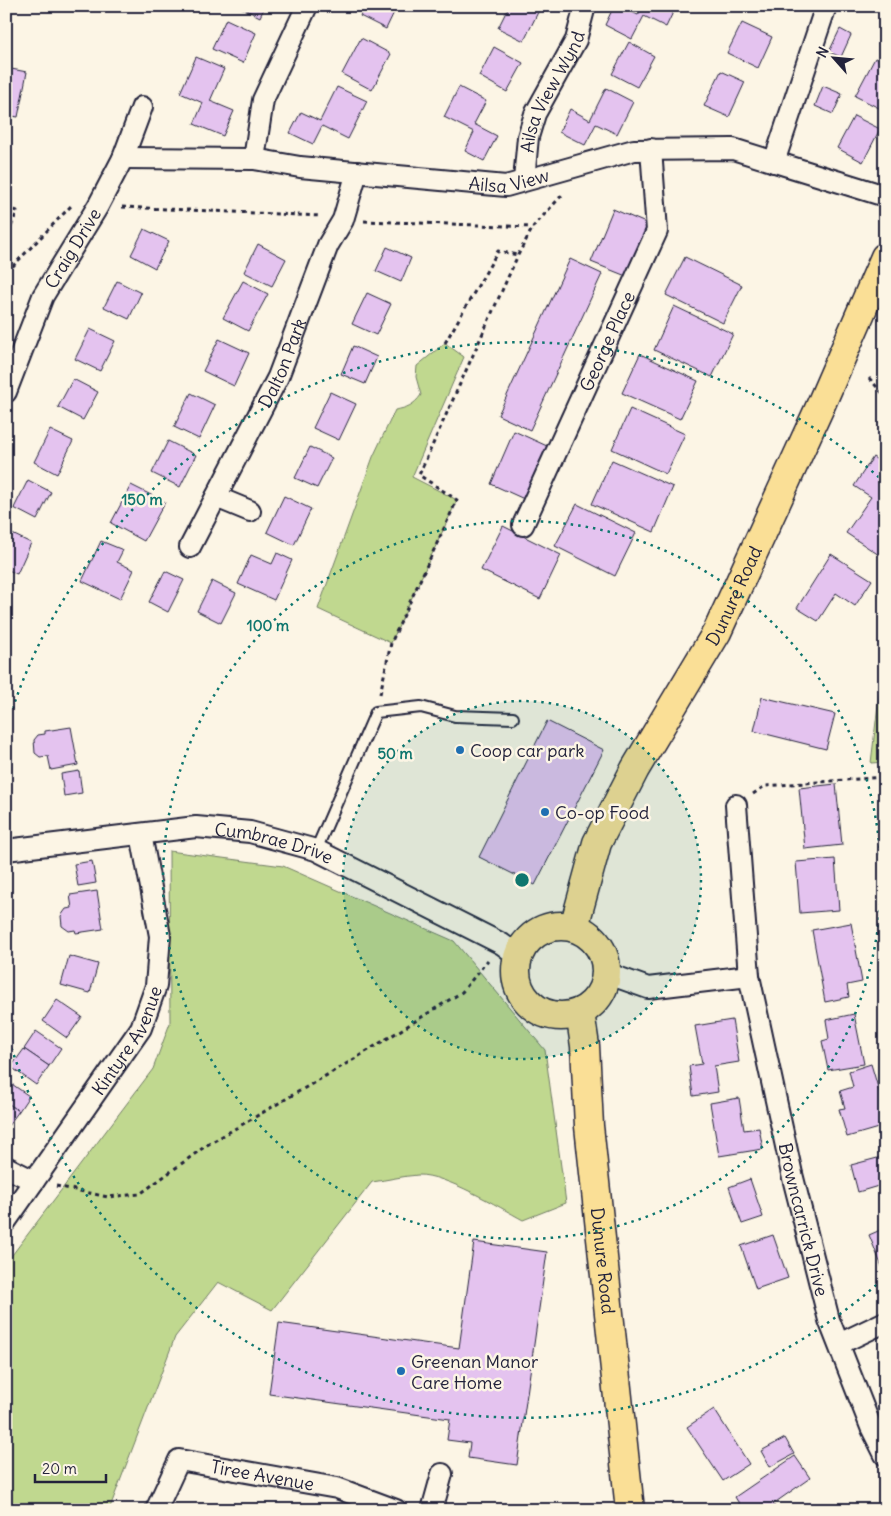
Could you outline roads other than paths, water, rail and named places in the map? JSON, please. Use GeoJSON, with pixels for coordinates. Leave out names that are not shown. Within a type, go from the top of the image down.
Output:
{"type":"FeatureCollection","features":[{"type":"Feature","properties":{"kind":"main road","name":"Dunure Road"},"geometry":{"type":"LineString","coordinates":[[574,927],[597,843],[635,769],[718,632],[820,409],[885,257]]}},
{"type":"Feature","properties":{"kind":"main road"},"geometry":{"type":"LineString","coordinates":[[560,925],[574,927],[588,934],[598,944],[604,958],[606,973],[598,996],[580,1012],[558,1015],[537,1009],[525,999],[518,986],[510,950],[524,944],[534,934],[560,925]]}},
{"type":"Feature","properties":{"kind":"main road","name":"Dunure Road"},"geometry":{"type":"LineString","coordinates":[[580,1012],[585,1046],[589,1126],[630,1510]]}},
{"type":"Feature","properties":{"kind":"street"},"geometry":{"type":"LineString","coordinates":[[254,159],[263,100],[306,6]]}},
{"type":"Feature","properties":{"kind":"street","name":"Ailsa View Wynd"},"geometry":{"type":"LineString","coordinates":[[524,180],[528,137],[535,114],[576,40],[585,6]]}},
{"type":"Feature","properties":{"kind":"street"},"geometry":{"type":"LineString","coordinates":[[774,162],[826,6]]}},
{"type":"Feature","properties":{"kind":"street","name":"Craig Drive"},"geometry":{"type":"LineString","coordinates":[[6,392],[43,296],[98,206],[123,158],[142,108]]}},
{"type":"Feature","properties":{"kind":"street","name":"Ailsa View"},"geometry":{"type":"LineString","coordinates":[[123,158],[254,159],[300,167],[506,186],[634,150],[651,148],[734,149],[885,196]]}},
{"type":"Feature","properties":{"kind":"street","name":"George Place"},"geometry":{"type":"LineString","coordinates":[[523,525],[657,231],[651,148]]}},
{"type":"Feature","properties":{"kind":"street","name":"Dalton Park"},"geometry":{"type":"LineString","coordinates":[[190,547],[278,377],[328,245],[344,220],[356,172]]}},
{"type":"Feature","properties":{"kind":"street"},"geometry":{"type":"LineString","coordinates":[[216,497],[250,510]]}},
{"type":"Feature","properties":{"kind":"street","name":"Browncarrick Drive"},"geometry":{"type":"LineString","coordinates":[[736,805],[749,976],[792,1174],[829,1320],[885,1454]]}},
{"type":"Feature","properties":{"kind":"street","name":"Cumbrae Drive"},"geometry":{"type":"LineString","coordinates":[[6,850],[196,827],[250,832],[316,850],[510,950]]}},
{"type":"Feature","properties":{"kind":"street","name":"Kintyre Avenue"},"geometry":{"type":"LineString","coordinates":[[6,1221],[141,1028],[156,986],[160,936],[141,834]]}},
{"type":"Feature","properties":{"kind":"street"},"geometry":{"type":"LineString","coordinates":[[606,973],[648,988],[749,976]]}},
{"type":"Feature","properties":{"kind":"street"},"geometry":{"type":"LineString","coordinates":[[6,1166],[34,1181]]}},
{"type":"Feature","properties":{"kind":"street"},"geometry":{"type":"LineString","coordinates":[[839,1344],[885,1322]]}},
{"type":"Feature","properties":{"kind":"street","name":"Tiree Avenue"},"geometry":{"type":"LineString","coordinates":[[156,1510],[179,1460],[336,1488],[396,1510]]}},
{"type":"Feature","properties":{"kind":"street"},"geometry":{"type":"LineString","coordinates":[[432,1510],[442,1474]]}},
{"type":"Feature","properties":{"kind":"lane"},"geometry":{"type":"LineString","coordinates":[[316,850],[376,712],[421,708],[455,716],[513,718]]}},
{"type":"Feature","properties":{"kind":"place","name":"Coop car park"},"geometry":{"type":"Point","coordinates":[460,750]}},
{"type":"Feature","properties":{"kind":"place","name":"Co-op Food"},"geometry":{"type":"Point","coordinates":[545,812]}},
{"type":"Feature","properties":{"kind":"place","name":"Greenan Manor Care Home"},"geometry":{"type":"Point","coordinates":[401,1371]}}]}
